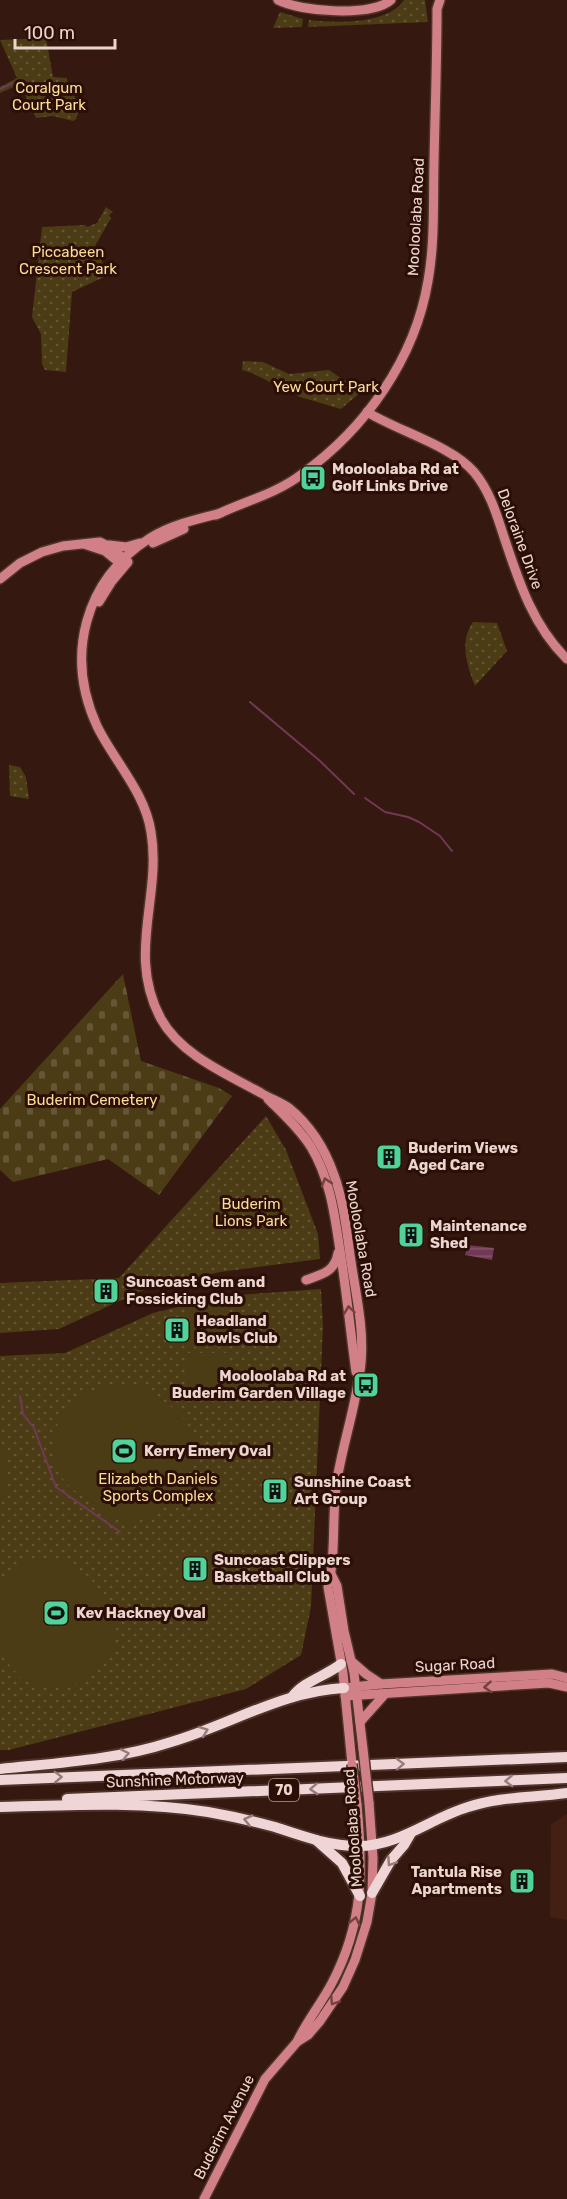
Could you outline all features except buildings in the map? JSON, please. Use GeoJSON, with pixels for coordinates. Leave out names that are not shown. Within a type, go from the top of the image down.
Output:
{"type":"FeatureCollection","features":[{"type":"Feature","properties":{"kind":"highway"},"geometry":{"type":"LineString","coordinates":[[292,1697],[298,1689],[346,1662]]}},
{"type":"Feature","properties":{"kind":"highway"},"geometry":{"type":"LineString","coordinates":[[0,1769],[91,1759],[148,1749],[199,1733],[292,1697],[320,1691],[345,1692]]}},
{"type":"Feature","properties":{"kind":"highway","name":"Sunshine Motorway"},"geometry":{"type":"LineString","coordinates":[[0,1780],[567,1757]]}},
{"type":"Feature","properties":{"kind":"highway","name":"Sunshine Motorway"},"geometry":{"type":"LineString","coordinates":[[0,1802],[567,1778]]}},
{"type":"Feature","properties":{"kind":"highway"},"geometry":{"type":"LineString","coordinates":[[0,1808],[134,1806],[188,1810],[249,1820],[338,1845],[361,1846],[391,1841],[442,1816],[481,1803],[567,1793]]}},
{"type":"Feature","properties":{"kind":"highway"},"geometry":{"type":"LineString","coordinates":[[372,1893],[391,1860],[412,1832]]}},
{"type":"Feature","properties":{"kind":"highway"},"geometry":{"type":"LineString","coordinates":[[316,1840],[342,1863],[360,1896]]}},
{"type":"Feature","properties":{"kind":"main road"},"geometry":{"type":"LineString","coordinates":[[278,0],[299,8],[327,11],[377,8],[391,0]]}},
{"type":"Feature","properties":{"kind":"main road","name":"Mooloolaba Road"},"geometry":{"type":"LineString","coordinates":[[82,649],[98,604],[123,562],[161,539],[265,496],[303,474],[344,438],[367,412],[409,346],[421,314],[433,250],[437,3]]}},
{"type":"Feature","properties":{"kind":"main road","name":"Deloraine Drive"},"geometry":{"type":"LineString","coordinates":[[367,412],[444,450],[473,471],[494,507],[528,605],[544,632],[567,659]]}},
{"type":"Feature","properties":{"kind":"main road","name":"Mooloolaba Road"},"geometry":{"type":"LineString","coordinates":[[221,513],[167,530],[144,542],[107,577],[96,595],[88,616],[82,640],[82,672],[88,702],[98,728],[137,792],[152,832],[153,870],[144,957],[149,989],[161,1019],[180,1043],[199,1057],[286,1106],[309,1128],[322,1147],[337,1182],[346,1225],[361,1333],[361,1366],[333,1507],[331,1574],[328,1587],[346,1662],[357,1691],[369,1803],[372,1893],[361,1944],[343,1987],[314,2029],[297,2042]]}},
{"type":"Feature","properties":{"kind":"main road"},"geometry":{"type":"LineString","coordinates":[[2,574],[42,552],[63,546],[93,542],[126,546],[144,542]]}},
{"type":"Feature","properties":{"kind":"main road"},"geometry":{"type":"LineString","coordinates":[[84,544],[105,551],[123,562]]}},
{"type":"Feature","properties":{"kind":"main road"},"geometry":{"type":"LineString","coordinates":[[107,545],[123,562]]}},
{"type":"Feature","properties":{"kind":"main road"},"geometry":{"type":"LineString","coordinates":[[97,549],[108,563],[107,577]]}},
{"type":"Feature","properties":{"kind":"main road","name":"Mooloolaba Road"},"geometry":{"type":"LineString","coordinates":[[264,1095],[298,1129],[317,1160],[331,1200],[357,1381]]}},
{"type":"Feature","properties":{"kind":"main road"},"geometry":{"type":"LineString","coordinates":[[306,1280],[326,1273],[332,1268],[338,1256],[338,1238]]}},
{"type":"Feature","properties":{"kind":"main road"},"geometry":{"type":"LineString","coordinates":[[346,1662],[381,1684]]}},
{"type":"Feature","properties":{"kind":"main road","name":"Mooloolaba Road"},"geometry":{"type":"LineString","coordinates":[[297,2042],[331,1986],[343,1960],[356,1920],[360,1896],[361,1846],[345,1692],[346,1662]]}},
{"type":"Feature","properties":{"kind":"main road","name":"Sugar Road"},"geometry":{"type":"LineString","coordinates":[[357,1691],[381,1684],[552,1674],[567,1678]]}},
{"type":"Feature","properties":{"kind":"main road","name":"Sugar Road"},"geometry":{"type":"LineString","coordinates":[[345,1692],[386,1694],[549,1683],[567,1687]]}},
{"type":"Feature","properties":{"kind":"main road"},"geometry":{"type":"LineString","coordinates":[[360,1722],[386,1694]]}},
{"type":"Feature","properties":{"kind":"main road","name":"Buderim Avenue"},"geometry":{"type":"LineString","coordinates":[[204,2199],[260,2088],[271,2071],[297,2042]]}},
{"type":"Feature","properties":{"kind":"shaded area"},"geometry":{"type":"Polygon","coordinates":[[[468,1245],[494,1248],[492,1260],[465,1255],[468,1245]]]}},
{"type":"Feature","properties":{"kind":"shaded area"},"geometry":{"type":"Polygon","coordinates":[[[567,1814],[567,1920],[550,1917],[551,1824],[567,1814]]]}},
{"type":"Feature","properties":{"kind":"green space"},"geometry":{"type":"Polygon","coordinates":[[[404,0],[425,0],[428,22],[308,27],[309,20],[346,22],[374,18],[396,8],[404,0]]]}},
{"type":"Feature","properties":{"kind":"green space"},"geometry":{"type":"Polygon","coordinates":[[[280,12],[303,19],[302,27],[273,28],[280,12]]]}},
{"type":"Feature","properties":{"kind":"green space","name":"Coralgum Court Park"},"geometry":{"type":"Polygon","coordinates":[[[46,38],[53,77],[67,78],[68,86],[73,89],[78,114],[73,121],[53,116],[36,118],[20,84],[0,93],[0,87],[17,78],[0,40],[46,38]]]}},
{"type":"Feature","properties":{"kind":"green space","name":"Piccabeen Crescent Park"},"geometry":{"type":"Polygon","coordinates":[[[106,207],[113,212],[109,215],[111,218],[95,246],[108,275],[72,292],[66,372],[45,370],[42,364],[41,334],[32,317],[42,227],[85,225],[87,227],[97,223],[106,207]]]}},
{"type":"Feature","properties":{"kind":"green space","name":"Yew Court Park"},"geometry":{"type":"Polygon","coordinates":[[[243,361],[263,362],[289,374],[329,370],[361,392],[341,409],[300,397],[242,370],[243,361]]]}},
{"type":"Feature","properties":{"kind":"green space"},"geometry":{"type":"Polygon","coordinates":[[[473,622],[497,623],[507,651],[475,686],[467,662],[465,645],[473,622]]]}},
{"type":"Feature","properties":{"kind":"green space"},"geometry":{"type":"Polygon","coordinates":[[[9,765],[20,767],[26,777],[29,799],[10,796],[9,765]]]}},
{"type":"Feature","properties":{"kind":"green space","name":"Buderim Cemetery"},"geometry":{"type":"Polygon","coordinates":[[[123,974],[141,1061],[219,1088],[232,1096],[159,1195],[108,1159],[13,1182],[0,1170],[0,1109],[123,974]]]}},
{"type":"Feature","properties":{"kind":"green space","name":"Buderim Lions Park"},"geometry":{"type":"Polygon","coordinates":[[[266,1116],[286,1150],[318,1234],[320,1259],[220,1272],[141,1291],[59,1329],[0,1333],[0,1283],[119,1278],[266,1116]]]}},
{"type":"Feature","properties":{"kind":"green space","name":"Elizabeth Daniels Sports Complex"},"geometry":{"type":"Polygon","coordinates":[[[321,1289],[323,1326],[311,1607],[301,1655],[246,1689],[9,1750],[0,1750],[0,1356],[65,1353],[153,1313],[224,1296],[321,1289]]]}},
{"type":"Feature","properties":{"kind":"green space"},"geometry":{"type":"Polygon","coordinates":[[[187,1307],[228,1307],[228,1347],[187,1347],[187,1307]]]}},
{"type":"Feature","properties":{"kind":"green space"},"geometry":{"type":"Polygon","coordinates":[[[187,1353],[228,1353],[228,1394],[187,1394],[187,1353]]]}},
{"type":"Feature","properties":{"kind":"green space","name":"Kerry Emery Oval"},"geometry":{"type":"Polygon","coordinates":[[[115,1386],[143,1388],[166,1402],[186,1422],[195,1446],[192,1465],[179,1487],[159,1508],[137,1522],[119,1521],[77,1492],[61,1476],[54,1453],[58,1424],[70,1405],[90,1392],[115,1386]]]}},
{"type":"Feature","properties":{"kind":"green space"},"geometry":{"type":"Polygon","coordinates":[[[0,1440],[6,1453],[8,1470],[6,1486],[0,1499],[0,1440]]]}},
{"type":"Feature","properties":{"kind":"green space","name":"Kev Hackney Oval"},"geometry":{"type":"Polygon","coordinates":[[[29,1559],[68,1561],[91,1579],[108,1602],[117,1624],[113,1646],[105,1663],[86,1679],[66,1688],[43,1687],[22,1679],[5,1660],[0,1650],[0,1590],[4,1580],[29,1559]]]}},
{"type":"Feature","properties":{"kind":"waterway"},"geometry":{"type":"LineString","coordinates":[[0,89],[15,82]]}},
{"type":"Feature","properties":{"kind":"waterway"},"geometry":{"type":"LineString","coordinates":[[250,702],[319,760],[354,794]]}},
{"type":"Feature","properties":{"kind":"waterway"},"geometry":{"type":"LineString","coordinates":[[365,798],[385,812],[419,822],[440,836],[452,851]]}},
{"type":"Feature","properties":{"kind":"waterway"},"geometry":{"type":"LineString","coordinates":[[20,1396],[23,1414],[34,1428],[56,1487],[120,1532]]}},
{"type":"Feature","properties":{"kind":"place","name":"Mooloolaba Rd at Golf Links Drive"},"geometry":{"type":"Point","coordinates":[313,478]}},
{"type":"Feature","properties":{"kind":"place","name":"Buderim Views Aged Care"},"geometry":{"type":"Point","coordinates":[389,1157]}},
{"type":"Feature","properties":{"kind":"place","name":"Maintenance Shed"},"geometry":{"type":"Point","coordinates":[411,1235]}},
{"type":"Feature","properties":{"kind":"place","name":"Suncoast Gem and Fossicking Club"},"geometry":{"type":"Point","coordinates":[106,1291]}},
{"type":"Feature","properties":{"kind":"place","name":"Headland Bowls Club"},"geometry":{"type":"Point","coordinates":[177,1330]}},
{"type":"Feature","properties":{"kind":"place","name":"Mooloolaba Rd at Buderim Garden Village"},"geometry":{"type":"Point","coordinates":[366,1385]}},
{"type":"Feature","properties":{"kind":"place","name":"Kerry Emery Oval"},"geometry":{"type":"Point","coordinates":[124,1451]}},
{"type":"Feature","properties":{"kind":"place","name":"Sunshine Coast Art Group"},"geometry":{"type":"Point","coordinates":[275,1491]}},
{"type":"Feature","properties":{"kind":"place","name":"Suncoast Clippers Basketball Club"},"geometry":{"type":"Point","coordinates":[195,1569]}},
{"type":"Feature","properties":{"kind":"place","name":"Kev Hackney Oval"},"geometry":{"type":"Point","coordinates":[56,1613]}},
{"type":"Feature","properties":{"kind":"place","name":"Tantula Rise Apartments"},"geometry":{"type":"Point","coordinates":[522,1881]}}]}
